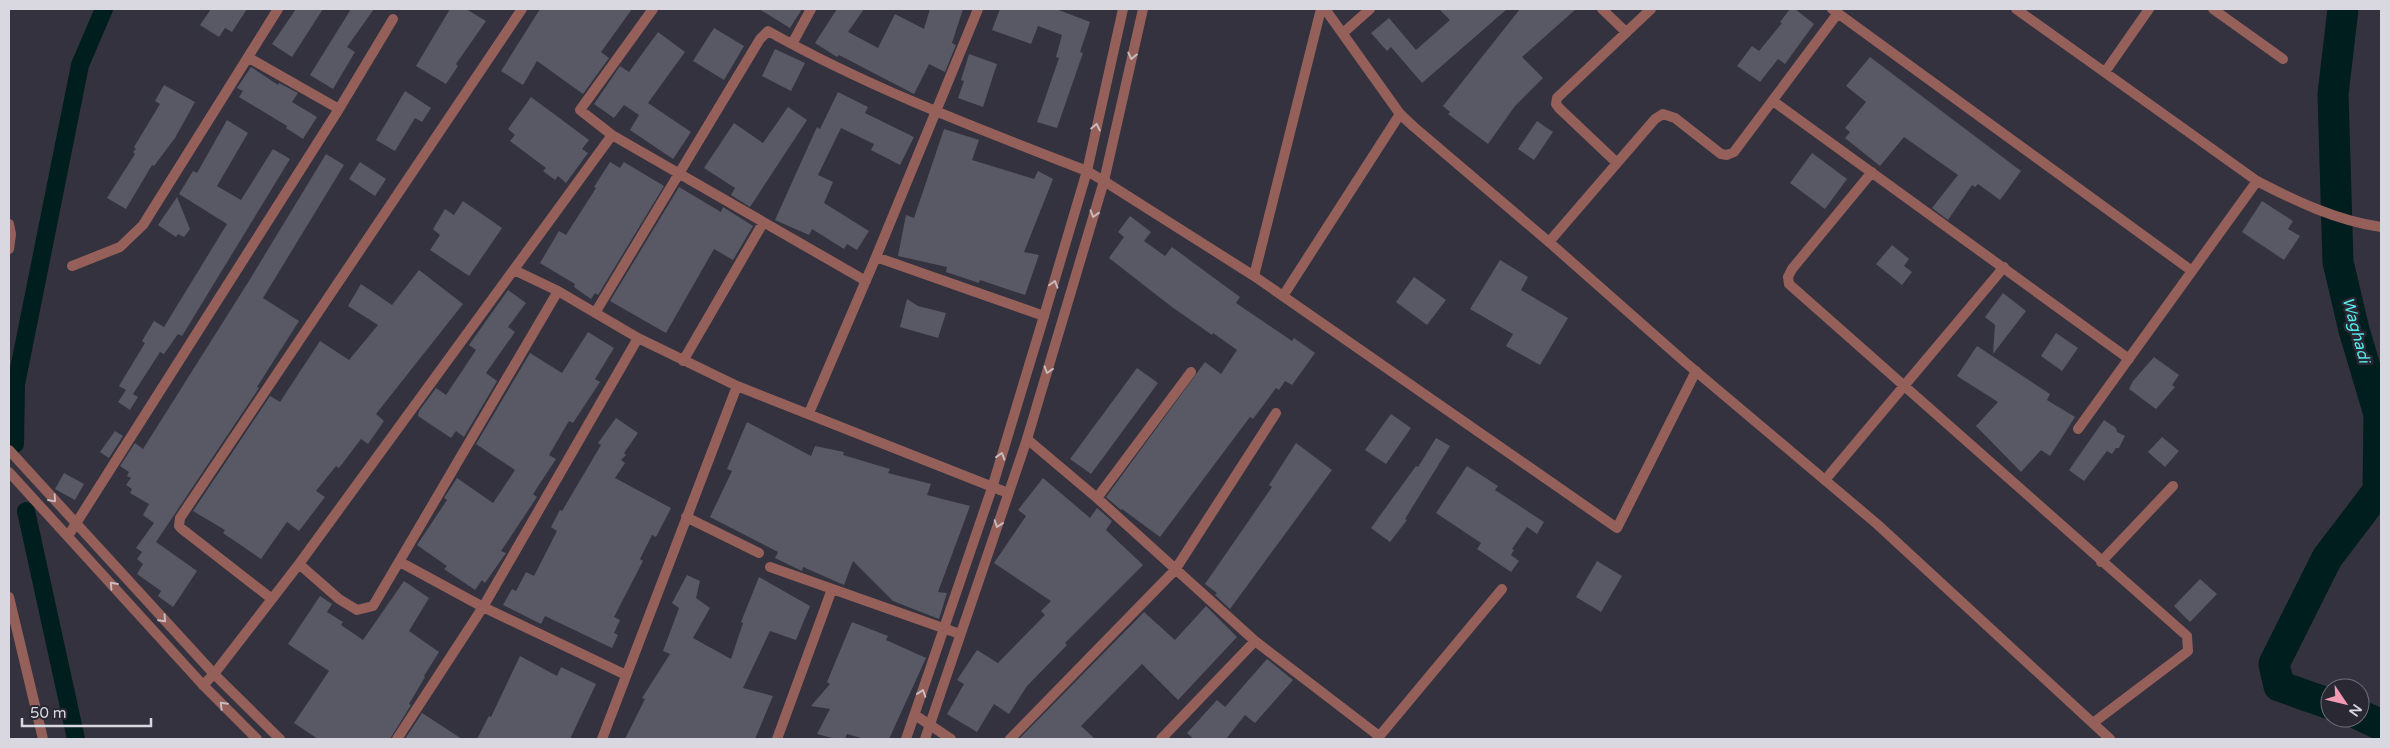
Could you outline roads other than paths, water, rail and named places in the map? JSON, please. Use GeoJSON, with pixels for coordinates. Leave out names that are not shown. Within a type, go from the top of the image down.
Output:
{"type":"FeatureCollection","features":[{"type":"Feature","properties":{"kind":"street"},"geometry":{"type":"LineString","coordinates":[[72,266],[120,248],[143,225],[278,9]]}},
{"type":"Feature","properties":{"kind":"street"},"geometry":{"type":"LineString","coordinates":[[272,599],[182,530],[179,526],[180,518],[522,9]]}},
{"type":"Feature","properties":{"kind":"street"},"geometry":{"type":"LineString","coordinates":[[653,9],[580,110],[612,135],[677,174],[866,281]]}},
{"type":"Feature","properties":{"kind":"street"},"geometry":{"type":"LineString","coordinates":[[792,44],[811,9]]}},
{"type":"Feature","properties":{"kind":"street"},"geometry":{"type":"LineString","coordinates":[[809,413],[866,281],[978,9]]}},
{"type":"Feature","properties":{"kind":"street"},"geometry":{"type":"LineString","coordinates":[[906,739],[992,488],[1044,316],[1087,171],[1123,9]]}},
{"type":"Feature","properties":{"kind":"street"},"geometry":{"type":"LineString","coordinates":[[925,739],[1027,439],[1104,180],[1143,9]]}},
{"type":"Feature","properties":{"kind":"street"},"geometry":{"type":"LineString","coordinates":[[1254,276],[1321,9]]}},
{"type":"Feature","properties":{"kind":"street"},"geometry":{"type":"LineString","coordinates":[[1325,9],[1400,114],[1696,372],[1877,524],[2110,739]]}},
{"type":"Feature","properties":{"kind":"street"},"geometry":{"type":"LineString","coordinates":[[1343,33],[1370,9]]}},
{"type":"Feature","properties":{"kind":"street"},"geometry":{"type":"LineString","coordinates":[[1602,9],[1626,32]]}},
{"type":"Feature","properties":{"kind":"street"},"geometry":{"type":"LineString","coordinates":[[1617,163],[1556,104],[1560,93],[1651,9]]}},
{"type":"Feature","properties":{"kind":"street"},"geometry":{"type":"LineString","coordinates":[[2016,9],[2257,181],[2296,201],[2366,224],[2381,226]]}},
{"type":"Feature","properties":{"kind":"street"},"geometry":{"type":"LineString","coordinates":[[2105,72],[2149,9]]}},
{"type":"Feature","properties":{"kind":"street"},"geometry":{"type":"LineString","coordinates":[[2213,9],[2283,59]]}},
{"type":"Feature","properties":{"kind":"street"},"geometry":{"type":"LineString","coordinates":[[1549,242],[1656,119],[1663,114],[1675,118],[1714,150],[1727,155],[1734,152],[1773,101],[1835,11],[2192,271]]}},
{"type":"Feature","properties":{"kind":"street"},"geometry":{"type":"LineString","coordinates":[[68,536],[340,109],[393,20]]}},
{"type":"Feature","properties":{"kind":"street"},"geometry":{"type":"LineString","coordinates":[[595,314],[677,174],[760,39],[768,31],[936,112],[1087,171],[1104,180],[1254,276],[1617,528],[1696,372]]}},
{"type":"Feature","properties":{"kind":"street"},"geometry":{"type":"LineString","coordinates":[[249,58],[340,109]]}},
{"type":"Feature","properties":{"kind":"street"},"geometry":{"type":"LineString","coordinates":[[1773,101],[2129,359]]}},
{"type":"Feature","properties":{"kind":"street"},"geometry":{"type":"LineString","coordinates":[[1283,296],[1400,114]]}},
{"type":"Feature","properties":{"kind":"street"},"geometry":{"type":"LineString","coordinates":[[203,684],[214,674],[299,564],[612,135]]}},
{"type":"Feature","properties":{"kind":"street"},"geometry":{"type":"LineString","coordinates":[[1872,172],[1792,269],[1788,277],[1789,284],[2101,562],[2187,636],[2188,651],[2093,723]]}},
{"type":"Feature","properties":{"kind":"street"},"geometry":{"type":"LineString","coordinates":[[2078,430],[2257,181]]}},
{"type":"Feature","properties":{"kind":"street"},"geometry":{"type":"LineString","coordinates":[[683,361],[763,223]]}},
{"type":"Feature","properties":{"kind":"street"},"geometry":{"type":"LineString","coordinates":[[9,224],[11,234],[9,249]]}},
{"type":"Feature","properties":{"kind":"street"},"geometry":{"type":"LineString","coordinates":[[876,257],[1044,316]]}},
{"type":"Feature","properties":{"kind":"street"},"geometry":{"type":"LineString","coordinates":[[1825,480],[2004,268]]}},
{"type":"Feature","properties":{"kind":"street"},"geometry":{"type":"LineString","coordinates":[[514,270],[558,291],[638,338],[737,386],[1008,493]]}},
{"type":"Feature","properties":{"kind":"street"},"geometry":{"type":"LineString","coordinates":[[299,564],[339,599],[357,610],[373,606],[558,291]]}},
{"type":"Feature","properties":{"kind":"street"},"geometry":{"type":"LineString","coordinates":[[398,739],[483,607],[638,338]]}},
{"type":"Feature","properties":{"kind":"street"},"geometry":{"type":"LineString","coordinates":[[1097,498],[1191,372]]}},
{"type":"Feature","properties":{"kind":"street"},"geometry":{"type":"LineString","coordinates":[[602,739],[737,386]]}},
{"type":"Feature","properties":{"kind":"street"},"geometry":{"type":"LineString","coordinates":[[1010,739],[1175,570],[1276,413]]}},
{"type":"Feature","properties":{"kind":"street"},"geometry":{"type":"LineString","coordinates":[[1027,439],[1097,498],[1255,641],[1378,738],[1502,589]]}},
{"type":"Feature","properties":{"kind":"street"},"geometry":{"type":"LineString","coordinates":[[9,450],[214,674],[280,739]]}},
{"type":"Feature","properties":{"kind":"street"},"geometry":{"type":"LineString","coordinates":[[9,472],[203,684],[257,739]]}},
{"type":"Feature","properties":{"kind":"street"},"geometry":{"type":"LineString","coordinates":[[33,499],[40,484]]}},
{"type":"Feature","properties":{"kind":"street"},"geometry":{"type":"LineString","coordinates":[[2101,562],[2173,486]]}},
{"type":"Feature","properties":{"kind":"street"},"geometry":{"type":"LineString","coordinates":[[686,517],[759,553]]}},
{"type":"Feature","properties":{"kind":"street"},"geometry":{"type":"LineString","coordinates":[[400,562],[483,607],[626,675]]}},
{"type":"Feature","properties":{"kind":"street"},"geometry":{"type":"LineString","coordinates":[[770,567],[960,634]]}},
{"type":"Feature","properties":{"kind":"street"},"geometry":{"type":"LineString","coordinates":[[777,739],[832,589]]}},
{"type":"Feature","properties":{"kind":"street"},"geometry":{"type":"LineString","coordinates":[[9,597],[42,739]]}},
{"type":"Feature","properties":{"kind":"street"},"geometry":{"type":"LineString","coordinates":[[1161,739],[1255,641]]}},
{"type":"Feature","properties":{"kind":"street"},"geometry":{"type":"LineString","coordinates":[[915,715],[951,739]]}},
{"type":"Feature","properties":{"kind":"waterway"},"geometry":{"type":"LineString","coordinates":[[15,444],[16,384],[80,65],[104,9]]}},
{"type":"Feature","properties":{"kind":"waterway","name":"Waghadi"},"geometry":{"type":"LineString","coordinates":[[2320,700],[2279,686],[2274,664],[2327,558],[2378,491],[2379,414],[2354,330],[2338,262],[2333,94],[2343,9]]}},
{"type":"Feature","properties":{"kind":"waterway"},"geometry":{"type":"LineString","coordinates":[[26,511],[76,739]]}},
{"type":"Feature","properties":{"kind":"waterway","name":"Waghadi"},"geometry":{"type":"LineString","coordinates":[[2370,720],[2381,725]]}}]}
